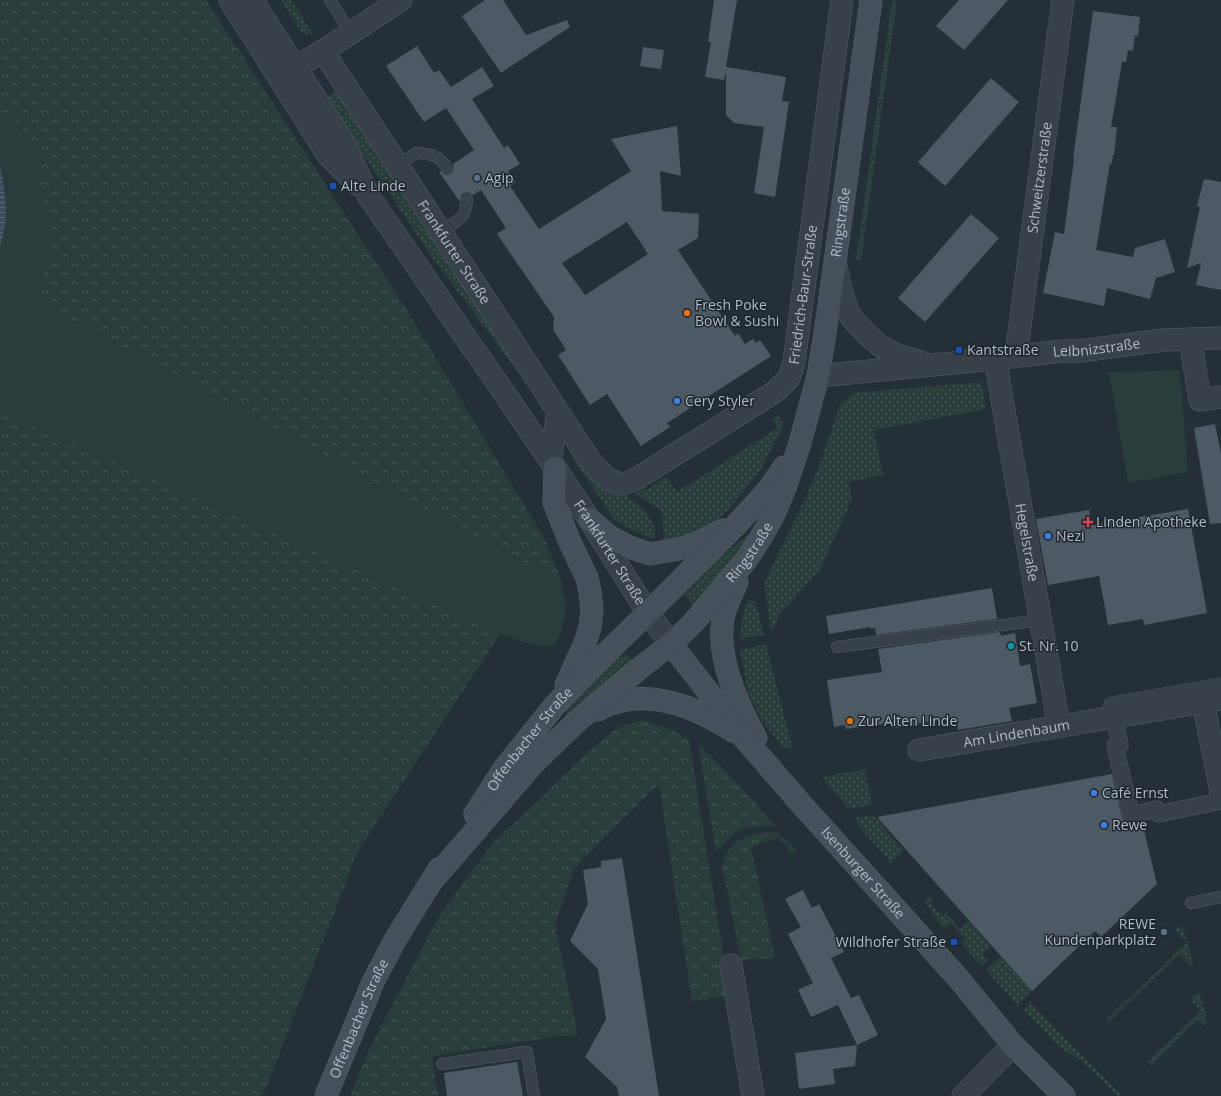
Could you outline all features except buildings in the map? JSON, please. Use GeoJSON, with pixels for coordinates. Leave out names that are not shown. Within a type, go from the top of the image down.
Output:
{"type":"FeatureCollection","features":[{"type":"Feature","properties":{"kind":"main road","name":"Ringstraße"},"geometry":{"type":"LineString","coordinates":[[671,644],[693,623],[747,559],[774,514],[786,485],[800,443],[818,376],[836,262],[871,0]]}},
{"type":"Feature","properties":{"kind":"main road","name":"Ringstraße"},"geometry":{"type":"LineString","coordinates":[[648,613],[738,523],[768,490],[800,443]]}},
{"type":"Feature","properties":{"kind":"main road"},"geometry":{"type":"LineString","coordinates":[[552,464],[554,502],[569,540],[588,578],[592,610],[586,643],[572,674],[555,705]]}},
{"type":"Feature","properties":{"kind":"main road"},"geometry":{"type":"LineString","coordinates":[[589,519],[610,537],[629,547],[650,554],[679,549],[702,541],[738,523]]}},
{"type":"Feature","properties":{"kind":"main road"},"geometry":{"type":"LineString","coordinates":[[747,559],[728,602],[723,618],[721,630],[724,660],[733,688],[750,728],[789,790]]}},
{"type":"Feature","properties":{"kind":"main road","name":"Offenbacher Straße"},"geometry":{"type":"LineString","coordinates":[[326,1096],[373,982],[395,940],[503,770],[555,705],[648,613]]}},
{"type":"Feature","properties":{"kind":"main road","name":"Offenbacher Straße"},"geometry":{"type":"LineString","coordinates":[[431,882],[533,764],[575,723],[636,671],[671,644]]}},
{"type":"Feature","properties":{"kind":"main road","name":"Isenburger Straße"},"geometry":{"type":"LineString","coordinates":[[671,644],[744,738],[789,790],[958,978],[1013,1045],[1064,1096]]}},
{"type":"Feature","properties":{"kind":"main road"},"geometry":{"type":"LineString","coordinates":[[575,723],[601,708],[622,700],[649,698],[690,708],[716,720],[744,738]]}},
{"type":"Feature","properties":{"kind":"street","name":"Frankfurter Straße"},"geometry":{"type":"LineString","coordinates":[[230,0],[344,143],[368,195],[552,464],[589,519],[648,613],[671,644]]}},
{"type":"Feature","properties":{"kind":"street","name":"Frankfurter Straße"},"geometry":{"type":"LineString","coordinates":[[252,0],[287,72]]}},
{"type":"Feature","properties":{"kind":"street"},"geometry":{"type":"LineString","coordinates":[[287,72],[323,51],[400,0]]}},
{"type":"Feature","properties":{"kind":"street","name":"Friedrich-Baur-Straße"},"geometry":{"type":"LineString","coordinates":[[609,480],[620,484],[636,479],[776,390],[789,378],[794,362],[842,0]]}},
{"type":"Feature","properties":{"kind":"street","name":"Schweitzerstraße"},"geometry":{"type":"LineString","coordinates":[[1005,357],[1064,0]]}},
{"type":"Feature","properties":{"kind":"street","name":"Frankfurter Straße"},"geometry":{"type":"LineString","coordinates":[[323,51],[558,413],[589,459],[609,480]]}},
{"type":"Feature","properties":{"kind":"street","name":"Leibnizstraße"},"geometry":{"type":"LineString","coordinates":[[836,262],[840,291],[849,315],[869,337],[886,350],[906,358],[932,365]]}},
{"type":"Feature","properties":{"kind":"street","name":"Leibnizstraße"},"geometry":{"type":"LineString","coordinates":[[818,376],[1080,350],[1164,340],[1221,338]]}},
{"type":"Feature","properties":{"kind":"street"},"geometry":{"type":"LineString","coordinates":[[1190,339],[1200,400],[1221,397]]}},
{"type":"Feature","properties":{"kind":"street","name":"Hegelstraße"},"geometry":{"type":"LineString","coordinates":[[1005,357],[1041,620],[1060,726]]}},
{"type":"Feature","properties":{"kind":"street"},"geometry":{"type":"LineString","coordinates":[[552,464],[558,413]]}},
{"type":"Feature","properties":{"kind":"street"},"geometry":{"type":"LineString","coordinates":[[1221,688],[1221,686],[1112,705],[1120,745],[1115,746],[1131,815],[1157,809],[1158,814],[1221,801]]}},
{"type":"Feature","properties":{"kind":"street","name":"Am Lindenbaum"},"geometry":{"type":"LineString","coordinates":[[919,750],[1212,700],[1221,791]]}},
{"type":"Feature","properties":{"kind":"street"},"geometry":{"type":"LineString","coordinates":[[731,965],[753,1096]]}},
{"type":"Feature","properties":{"kind":"street"},"geometry":{"type":"LineString","coordinates":[[963,1096],[1013,1045]]}},
{"type":"Feature","properties":{"kind":"lane"},"geometry":{"type":"LineString","coordinates":[[330,0],[350,32]]}},
{"type":"Feature","properties":{"kind":"lane"},"geometry":{"type":"LineString","coordinates":[[398,166],[416,153],[440,158],[447,168]]}},
{"type":"Feature","properties":{"kind":"lane"},"geometry":{"type":"LineString","coordinates":[[440,232],[459,220],[466,209],[467,199]]}},
{"type":"Feature","properties":{"kind":"lane"},"geometry":{"type":"LineString","coordinates":[[837,647],[1041,620]]}},
{"type":"Feature","properties":{"kind":"lane"},"geometry":{"type":"LineString","coordinates":[[1192,903],[1221,897]]}},
{"type":"Feature","properties":{"kind":"lane"},"geometry":{"type":"LineString","coordinates":[[442,1064],[527,1052],[534,1096]]}},
{"type":"Feature","properties":{"kind":"green space"},"geometry":{"type":"Polygon","coordinates":[[[0,0],[206,0],[407,310],[544,538],[562,582],[36,301],[51,247],[20,125],[0,110],[0,0]]]}},
{"type":"Feature","properties":{"kind":"green space"},"geometry":{"type":"Polygon","coordinates":[[[281,0],[291,0],[313,34],[308,35],[301,32],[281,0]]]}},
{"type":"Feature","properties":{"kind":"green space"},"geometry":{"type":"Polygon","coordinates":[[[892,0],[897,0],[861,261],[856,261],[892,0]]]}},
{"type":"Feature","properties":{"kind":"green space"},"geometry":{"type":"Polygon","coordinates":[[[340,88],[541,403],[432,257],[325,98],[340,88]]]}},
{"type":"Feature","properties":{"kind":"green space"},"geometry":{"type":"Polygon","coordinates":[[[0,110],[20,125],[39,159],[51,247],[36,301],[562,582],[566,609],[562,630],[554,646],[536,646],[500,634],[0,411],[0,110]]]}},
{"type":"Feature","properties":{"kind":"green space"},"geometry":{"type":"Polygon","coordinates":[[[1180,370],[1188,472],[1128,483],[1109,372],[1180,370]]]}},
{"type":"Feature","properties":{"kind":"green space"},"geometry":{"type":"Polygon","coordinates":[[[981,382],[986,409],[874,430],[883,475],[849,482],[852,499],[820,570],[779,615],[771,632],[764,583],[813,482],[840,404],[853,393],[981,382]]]}},
{"type":"Feature","properties":{"kind":"green space"},"geometry":{"type":"Polygon","coordinates":[[[0,411],[500,634],[357,853],[263,1096],[0,1096],[0,411]]]}},
{"type":"Feature","properties":{"kind":"green space"},"geometry":{"type":"Polygon","coordinates":[[[778,416],[784,425],[760,471],[727,511],[701,536],[664,543],[662,511],[635,493],[650,488],[666,476],[677,492],[778,428],[773,420],[778,416]]]}},
{"type":"Feature","properties":{"kind":"green space"},"geometry":{"type":"Polygon","coordinates":[[[566,442],[598,484],[613,494],[625,494],[647,513],[656,529],[653,539],[626,527],[614,519],[571,456],[566,442]]]}},
{"type":"Feature","properties":{"kind":"green space"},"geometry":{"type":"Polygon","coordinates":[[[750,535],[751,539],[695,609],[685,594],[720,557],[750,535]]]}},
{"type":"Feature","properties":{"kind":"green space"},"geometry":{"type":"Polygon","coordinates":[[[748,600],[756,602],[764,635],[740,638],[742,618],[748,600]]]}},
{"type":"Feature","properties":{"kind":"green space"},"geometry":{"type":"Polygon","coordinates":[[[766,644],[793,749],[783,748],[762,721],[748,692],[740,650],[766,644]]]}},
{"type":"Feature","properties":{"kind":"green space"},"geometry":{"type":"Polygon","coordinates":[[[626,653],[633,661],[570,713],[567,713],[566,710],[594,679],[609,665],[626,653]]]}},
{"type":"Feature","properties":{"kind":"green space"},"geometry":{"type":"Polygon","coordinates":[[[643,720],[672,730],[689,740],[730,995],[692,1002],[659,784],[574,869],[555,925],[578,1035],[552,1037],[432,1056],[438,1096],[350,1096],[369,1049],[439,916],[494,841],[536,803],[591,749],[619,727],[643,720]]]}},
{"type":"Feature","properties":{"kind":"green space"},"geometry":{"type":"Polygon","coordinates":[[[698,743],[748,795],[775,826],[749,827],[735,832],[716,852],[698,743]]]}},
{"type":"Feature","properties":{"kind":"green space"},"geometry":{"type":"Polygon","coordinates":[[[865,769],[872,805],[849,809],[821,777],[865,769]]]}},
{"type":"Feature","properties":{"kind":"green space"},"geometry":{"type":"Polygon","coordinates":[[[873,815],[904,851],[891,863],[858,825],[855,818],[873,815]]]}},
{"type":"Feature","properties":{"kind":"green space"},"geometry":{"type":"Polygon","coordinates":[[[777,832],[797,850],[793,854],[778,838],[751,847],[775,958],[741,960],[722,866],[726,854],[742,839],[755,834],[777,832]]]}},
{"type":"Feature","properties":{"kind":"green space"},"geometry":{"type":"Polygon","coordinates":[[[930,897],[933,900],[929,903],[942,916],[946,913],[960,929],[969,921],[991,946],[982,954],[988,960],[982,966],[962,943],[965,939],[951,923],[946,927],[942,926],[926,904],[926,900],[930,897]]]}},
{"type":"Feature","properties":{"kind":"green space"},"geometry":{"type":"Polygon","coordinates":[[[1179,926],[1184,929],[1193,964],[1191,966],[1179,954],[1109,1022],[1106,1019],[1186,943],[1175,930],[1179,926]]]}},
{"type":"Feature","properties":{"kind":"green space"},"geometry":{"type":"Polygon","coordinates":[[[1001,956],[1032,991],[1017,1005],[986,970],[1001,956]]]}},
{"type":"Feature","properties":{"kind":"green space"},"geometry":{"type":"Polygon","coordinates":[[[1198,993],[1201,996],[1205,1012],[1206,1020],[1204,1027],[1198,1020],[1151,1066],[1148,1062],[1201,1011],[1190,999],[1198,993]]]}},
{"type":"Feature","properties":{"kind":"green space"},"geometry":{"type":"Polygon","coordinates":[[[1031,1003],[1122,1096],[1117,1096],[1077,1058],[1059,1047],[1024,1010],[1031,1003]]]}},
{"type":"Feature","properties":{"kind":"water"},"geometry":{"type":"Polygon","coordinates":[[[0,165],[4,185],[6,216],[0,245],[0,165]]]}},
{"type":"Feature","properties":{"kind":"place","name":"Agip"},"geometry":{"type":"Point","coordinates":[477,178]}},
{"type":"Feature","properties":{"kind":"place","name":"Alte Linde"},"geometry":{"type":"Point","coordinates":[333,186]}},
{"type":"Feature","properties":{"kind":"place","name":"Fresh Poke Bowl & Sushi"},"geometry":{"type":"Point","coordinates":[687,313]}},
{"type":"Feature","properties":{"kind":"place","name":"Kantstraße"},"geometry":{"type":"Point","coordinates":[959,350]}},
{"type":"Feature","properties":{"kind":"place","name":"Cery Styler"},"geometry":{"type":"Point","coordinates":[677,401]}},
{"type":"Feature","properties":{"kind":"place","name":"Linden Apotheke"},"geometry":{"type":"Point","coordinates":[1088,522]}},
{"type":"Feature","properties":{"kind":"place","name":"Nezi"},"geometry":{"type":"Point","coordinates":[1048,536]}},
{"type":"Feature","properties":{"kind":"place","name":"St. Nr. 10"},"geometry":{"type":"Point","coordinates":[1011,646]}},
{"type":"Feature","properties":{"kind":"place","name":"Zur Alten Linde"},"geometry":{"type":"Point","coordinates":[850,721]}},
{"type":"Feature","properties":{"kind":"place","name":"Café Ernst"},"geometry":{"type":"Point","coordinates":[1094,793]}},
{"type":"Feature","properties":{"kind":"place","name":"Rewe"},"geometry":{"type":"Point","coordinates":[1104,825]}},
{"type":"Feature","properties":{"kind":"place","name":"REWE Kundenparkplatz"},"geometry":{"type":"Point","coordinates":[1164,932]}},
{"type":"Feature","properties":{"kind":"place","name":"Wildhofer Straße"},"geometry":{"type":"Point","coordinates":[954,942]}}]}
